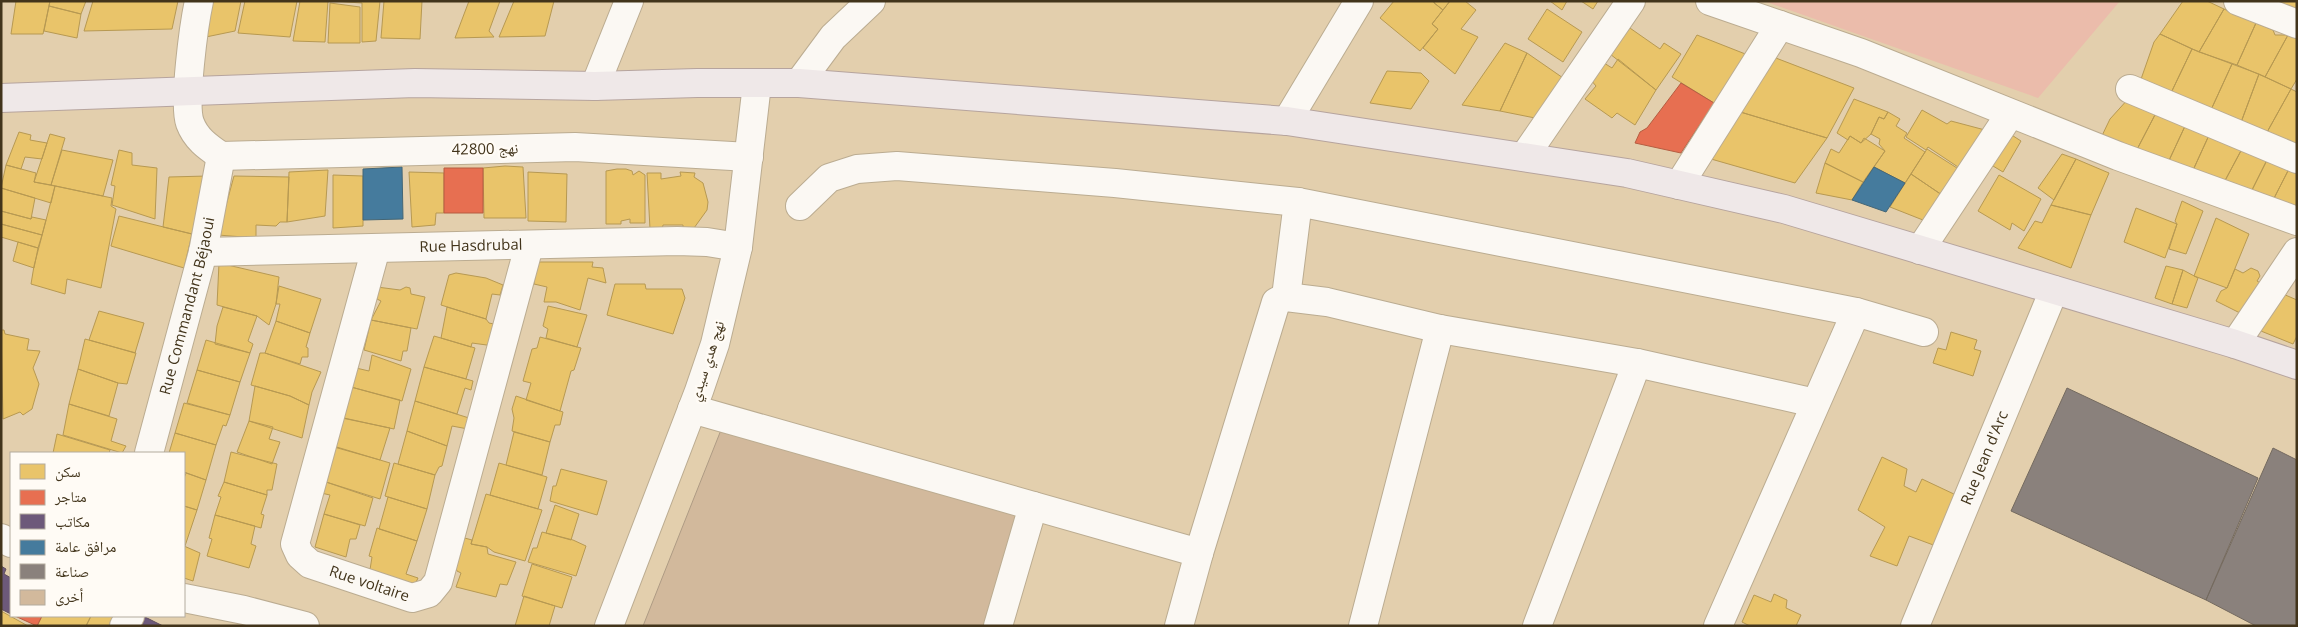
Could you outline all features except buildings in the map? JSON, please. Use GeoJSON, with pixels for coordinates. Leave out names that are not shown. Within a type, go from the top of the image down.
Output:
{"type":"FeatureCollection","features":[{"type":"Feature","properties":{"kind":"main road"},"geometry":{"type":"LineString","coordinates":[[1,98],[415,83],[595,86],[798,83],[1287,121],[1627,173],[1784,209],[2234,344],[2297,365]]}},
{"type":"Feature","properties":{"kind":"street"},"geometry":{"type":"LineString","coordinates":[[199,1],[188,91],[189,122],[204,144],[221,156]]}},
{"type":"Feature","properties":{"kind":"street"},"geometry":{"type":"LineString","coordinates":[[595,86],[629,1]]}},
{"type":"Feature","properties":{"kind":"street"},"geometry":{"type":"LineString","coordinates":[[798,83],[833,37],[871,1]]}},
{"type":"Feature","properties":{"kind":"street"},"geometry":{"type":"LineString","coordinates":[[1287,121],[1359,1]]}},
{"type":"Feature","properties":{"kind":"street"},"geometry":{"type":"LineString","coordinates":[[1524,157],[1631,1]]}},
{"type":"Feature","properties":{"kind":"street"},"geometry":{"type":"LineString","coordinates":[[1710,1],[1861,53],[2118,156],[2297,221]]}},
{"type":"Feature","properties":{"kind":"street"},"geometry":{"type":"LineString","coordinates":[[2238,1],[2297,24]]}},
{"type":"Feature","properties":{"kind":"street"},"geometry":{"type":"LineString","coordinates":[[1679,185],[1780,26]]}},
{"type":"Feature","properties":{"kind":"street","name":"نهج هدي سيدي"},"geometry":{"type":"LineString","coordinates":[[610,626],[715,344],[738,247],[757,84]]}},
{"type":"Feature","properties":{"kind":"street"},"geometry":{"type":"LineString","coordinates":[[2130,89],[2297,159]]}},
{"type":"Feature","properties":{"kind":"street"},"geometry":{"type":"LineString","coordinates":[[1920,250],[2010,114]]}},
{"type":"Feature","properties":{"kind":"street","name":"نهج 42800"},"geometry":{"type":"LineString","coordinates":[[221,156],[575,148],[749,157]]}},
{"type":"Feature","properties":{"kind":"street","name":"Rue Commandant Béjaoui"},"geometry":{"type":"LineString","coordinates":[[149,452],[180,345],[203,252],[221,156]]}},
{"type":"Feature","properties":{"kind":"street"},"geometry":{"type":"LineString","coordinates":[[800,206],[829,178],[857,169],[897,166],[1115,183],[1298,202],[1856,312],[1924,332]]}},
{"type":"Feature","properties":{"kind":"street"},"geometry":{"type":"LineString","coordinates":[[1286,297],[1298,202]]}},
{"type":"Feature","properties":{"kind":"street","name":"Rue Hasdrubal"},"geometry":{"type":"LineString","coordinates":[[203,252],[529,246],[677,241],[707,242],[738,247]]}},
{"type":"Feature","properties":{"kind":"street","name":"Rue voltaire"},"geometry":{"type":"LineString","coordinates":[[376,248],[296,544],[300,555],[310,564],[412,598],[429,593],[438,582],[529,246]]}},
{"type":"Feature","properties":{"kind":"street"},"geometry":{"type":"LineString","coordinates":[[2234,344],[2297,252]]}},
{"type":"Feature","properties":{"kind":"street","name":"Rue Jean d'Arc"},"geometry":{"type":"LineString","coordinates":[[1915,626],[2054,290]]}},
{"type":"Feature","properties":{"kind":"street"},"geometry":{"type":"LineString","coordinates":[[1178,626],[1276,302],[1286,297],[1327,302],[1440,329],[1637,363],[1816,403]]}},
{"type":"Feature","properties":{"kind":"street"},"geometry":{"type":"LineString","coordinates":[[1718,626],[1856,312]]}},
{"type":"Feature","properties":{"kind":"street"},"geometry":{"type":"LineString","coordinates":[[1362,626],[1440,329]]}},
{"type":"Feature","properties":{"kind":"street"},"geometry":{"type":"LineString","coordinates":[[1537,626],[1637,363]]}},
{"type":"Feature","properties":{"kind":"street"},"geometry":{"type":"LineString","coordinates":[[692,409],[1199,553]]}},
{"type":"Feature","properties":{"kind":"street"},"geometry":{"type":"LineString","coordinates":[[998,626],[1034,506]]}},
{"type":"Feature","properties":{"kind":"street"},"geometry":{"type":"LineString","coordinates":[[185,598],[240,618],[305,626]]}},
{"type":"Feature","properties":{"kind":"shaded area"},"geometry":{"type":"Polygon","coordinates":[[[1764,1],[2120,1],[2038,98],[1764,1]]]}}]}
